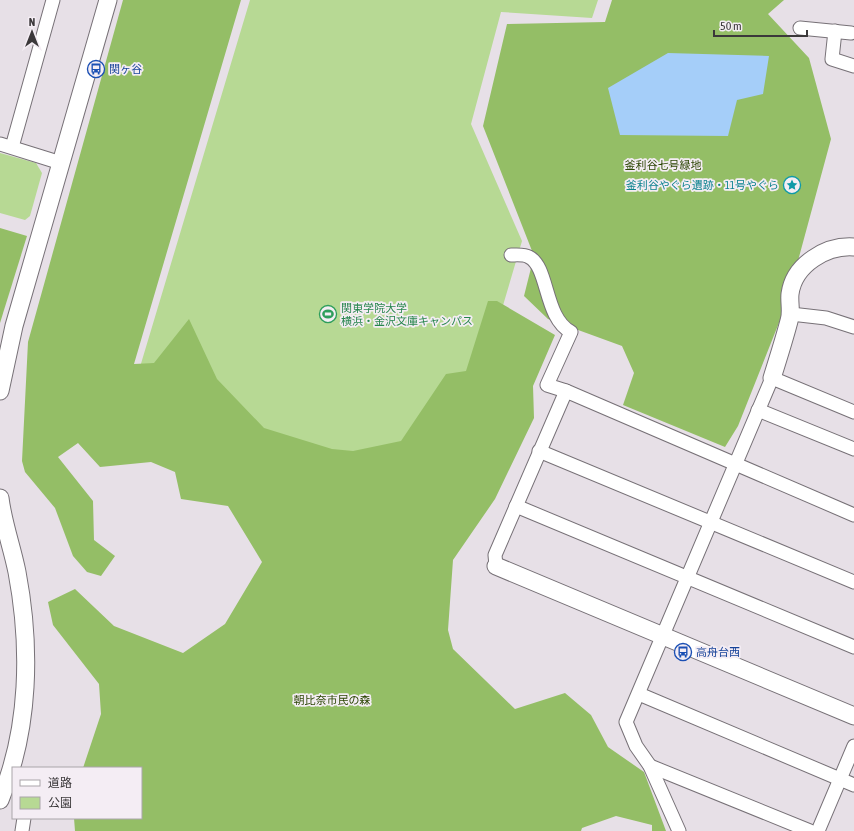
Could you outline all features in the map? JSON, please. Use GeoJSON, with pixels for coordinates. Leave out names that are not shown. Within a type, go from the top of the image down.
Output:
{"type":"FeatureCollection","features":[{"type":"Feature","properties":{"kind":"street"},"geometry":{"type":"LineString","coordinates":[[53,0],[6,146],[61,163]]}},
{"type":"Feature","properties":{"kind":"street"},"geometry":{"type":"LineString","coordinates":[[0,391],[14,326],[108,0]]}},
{"type":"Feature","properties":{"kind":"street"},"geometry":{"type":"LineString","coordinates":[[800,28],[851,33]]}},
{"type":"Feature","properties":{"kind":"street"},"geometry":{"type":"LineString","coordinates":[[835,31],[832,59],[854,66]]}},
{"type":"Feature","properties":{"kind":"street"},"geometry":{"type":"LineString","coordinates":[[679,831],[650,766],[636,746],[626,722],[772,378],[791,314],[790,294],[794,280],[800,271],[817,256],[844,246],[854,247]]}},
{"type":"Feature","properties":{"kind":"street"},"geometry":{"type":"LineString","coordinates":[[511,255],[530,257],[537,264],[555,314],[562,327],[571,332],[548,385],[566,391],[854,515]]}},
{"type":"Feature","properties":{"kind":"street"},"geometry":{"type":"LineString","coordinates":[[791,314],[826,318],[854,327]]}},
{"type":"Feature","properties":{"kind":"street"},"geometry":{"type":"LineString","coordinates":[[772,378],[854,412]]}},
{"type":"Feature","properties":{"kind":"street"},"geometry":{"type":"LineString","coordinates":[[566,391],[496,554],[496,566],[854,716]]}},
{"type":"Feature","properties":{"kind":"street"},"geometry":{"type":"LineString","coordinates":[[758,410],[854,449]]}},
{"type":"Feature","properties":{"kind":"street"},"geometry":{"type":"LineString","coordinates":[[539,451],[854,582]]}},
{"type":"Feature","properties":{"kind":"street"},"geometry":{"type":"LineString","coordinates":[[0,498],[17,570],[25,643],[21,722],[6,795]]}},
{"type":"Feature","properties":{"kind":"street"},"geometry":{"type":"LineString","coordinates":[[516,506],[687,576],[854,647]]}},
{"type":"Feature","properties":{"kind":"street"},"geometry":{"type":"LineString","coordinates":[[639,694],[854,785]]}},
{"type":"Feature","properties":{"kind":"street"},"geometry":{"type":"LineString","coordinates":[[818,831],[854,746]]}},
{"type":"Feature","properties":{"kind":"street"},"geometry":{"type":"LineString","coordinates":[[650,766],[810,831]]}},
{"type":"Feature","properties":{"kind":"street"},"geometry":{"type":"LineString","coordinates":[[22,831],[24,819]]}},
{"type":"Feature","properties":{"kind":"green space","name":"朝比奈市民の森"},"geometry":{"type":"Polygon","coordinates":[[[123,0],[241,0],[134,364],[154,363],[189,319],[217,379],[264,428],[332,449],[353,451],[401,441],[446,374],[466,371],[488,301],[497,301],[555,335],[533,386],[534,418],[495,499],[453,560],[448,630],[453,649],[515,709],[565,693],[591,715],[608,747],[644,772],[666,831],[652,831],[652,825],[616,816],[582,828],[581,831],[75,831],[74,819],[142,819],[142,767],[83,767],[101,714],[99,684],[53,625],[48,602],[75,589],[114,626],[183,653],[225,624],[262,562],[228,506],[181,499],[175,472],[151,462],[100,467],[78,443],[58,457],[93,501],[94,540],[115,556],[101,576],[87,572],[73,556],[55,508],[25,472],[22,461],[28,342],[123,0]]]}},
{"type":"Feature","properties":{"kind":"green space","name":"関東学院大学 横浜・金沢文庫キャンパス"},"geometry":{"type":"Polygon","coordinates":[[[250,0],[598,0],[592,18],[501,12],[471,124],[522,241],[447,495],[134,387],[250,0]]]}},
{"type":"Feature","properties":{"kind":"green space","name":"釜利谷七号緑地"},"geometry":{"type":"Polygon","coordinates":[[[612,0],[784,0],[768,14],[809,58],[831,139],[786,305],[738,426],[725,447],[623,405],[634,373],[622,346],[548,319],[524,296],[534,256],[483,126],[507,24],[605,22],[612,0]]]}},
{"type":"Feature","properties":{"kind":"green space"},"geometry":{"type":"Polygon","coordinates":[[[0,153],[36,163],[42,173],[30,216],[25,220],[0,213],[0,153]]]}},
{"type":"Feature","properties":{"kind":"green space"},"geometry":{"type":"Polygon","coordinates":[[[0,228],[27,236],[0,323],[0,228]]]}},
{"type":"Feature","properties":{"kind":"water"},"geometry":{"type":"Polygon","coordinates":[[[668,53],[769,56],[763,94],[737,100],[728,136],[620,135],[608,88],[668,53]]]}},
{"type":"Feature","properties":{"kind":"place","name":"関ヶ谷"},"geometry":{"type":"Point","coordinates":[96,69]}},
{"type":"Feature","properties":{"kind":"place","name":"釜利谷やぐら遺跡・11号やぐら"},"geometry":{"type":"Point","coordinates":[792,185]}},
{"type":"Feature","properties":{"kind":"place","name":"関東学院大学 横浜・金沢文庫キャンパス"},"geometry":{"type":"Point","coordinates":[328,314]}},
{"type":"Feature","properties":{"kind":"place","name":"高舟台西"},"geometry":{"type":"Point","coordinates":[683,652]}}]}
